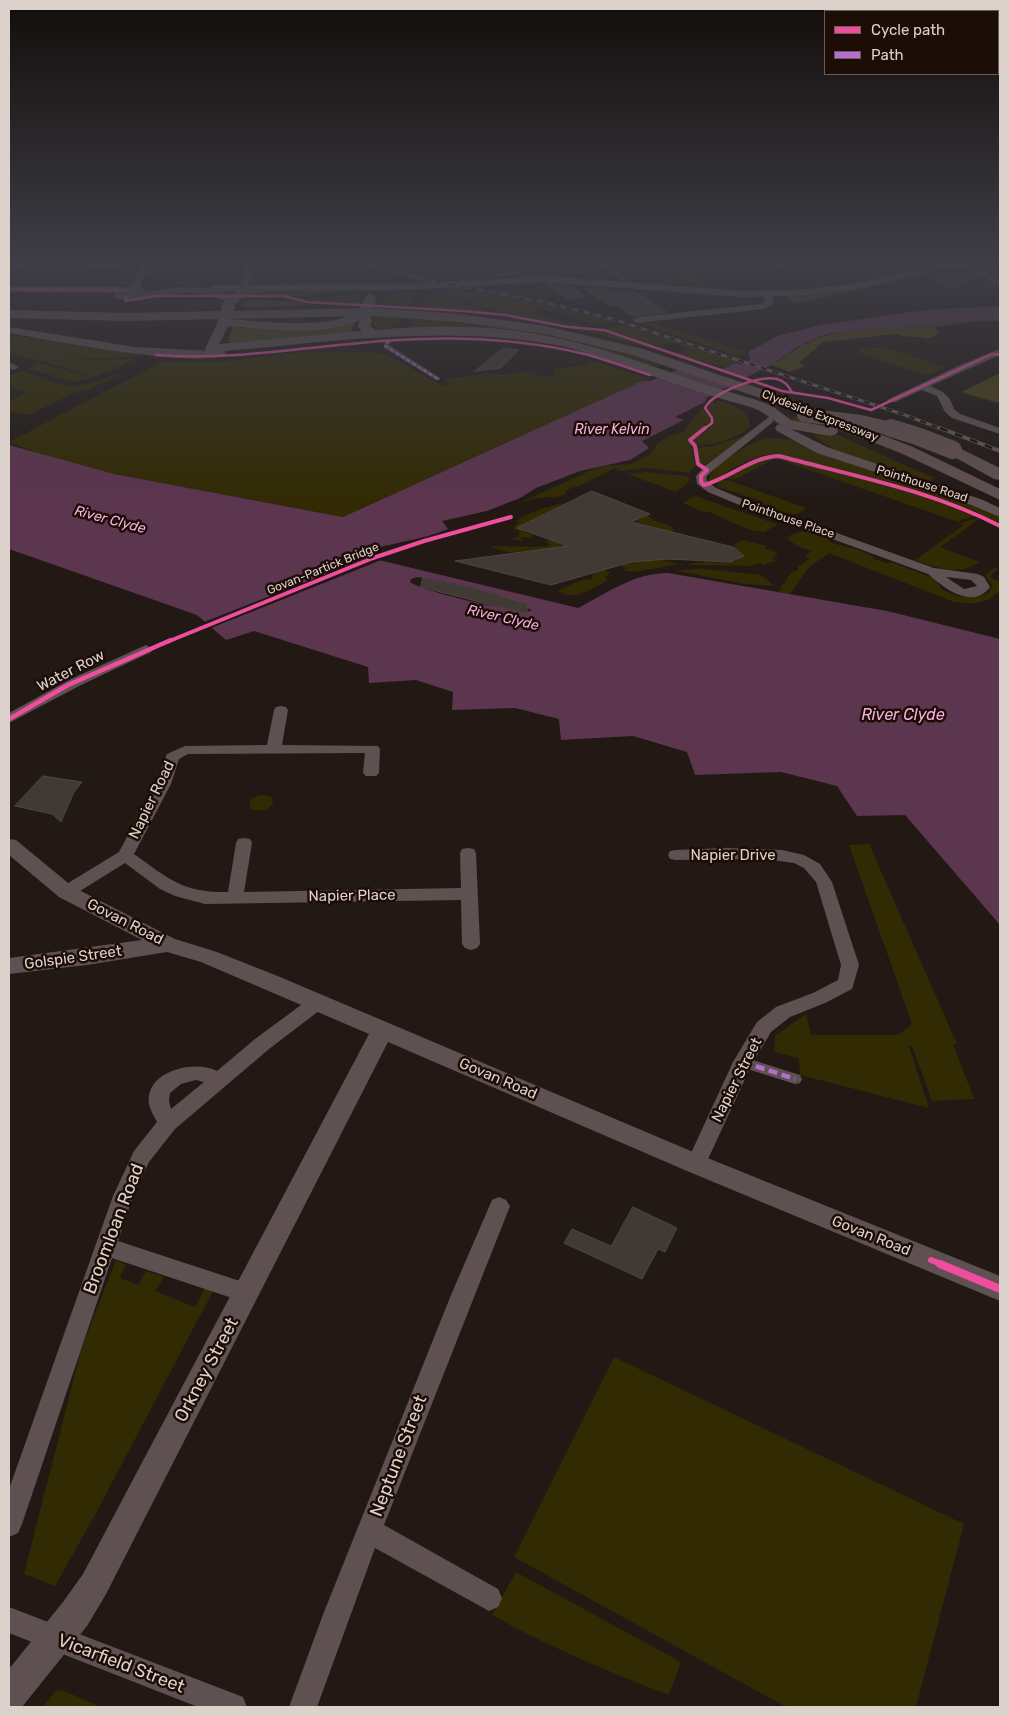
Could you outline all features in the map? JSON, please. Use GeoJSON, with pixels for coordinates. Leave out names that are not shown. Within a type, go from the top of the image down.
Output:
{"type":"FeatureCollection","features":[{"type":"Feature","properties":{"kind":"main road"},"geometry":{"type":"LineString","coordinates":[[215,344],[212,351],[287,344]]}},
{"type":"Feature","properties":{"kind":"main road"},"geometry":{"type":"LineString","coordinates":[[554,344],[660,362],[726,396],[782,413],[857,441],[1000,503]]}},
{"type":"Feature","properties":{"kind":"main road","name":"Clydeside Expressway"},"geometry":{"type":"LineString","coordinates":[[608,344],[660,362]]}},
{"type":"Feature","properties":{"kind":"main road","name":"Clydeside Expressway"},"geometry":{"type":"LineString","coordinates":[[618,344],[782,413],[907,450],[1000,494]]}},
{"type":"Feature","properties":{"kind":"main road","name":"Clydeside Expressway"},"geometry":{"type":"LineString","coordinates":[[782,413],[877,429],[1000,486]]}},
{"type":"Feature","properties":{"kind":"main road"},"geometry":{"type":"LineString","coordinates":[[782,413],[878,425],[910,433],[953,450],[1000,475]]}},
{"type":"Feature","properties":{"kind":"main road"},"geometry":{"type":"LineString","coordinates":[[811,438],[810,434],[812,432],[829,431]]}},
{"type":"Feature","properties":{"kind":"street"},"geometry":{"type":"LineString","coordinates":[[98,344],[177,355],[212,351]]}},
{"type":"Feature","properties":{"kind":"street"},"geometry":{"type":"LineString","coordinates":[[385,344],[438,379]]}},
{"type":"Feature","properties":{"kind":"street"},"geometry":{"type":"LineString","coordinates":[[892,400],[1000,352]]}},
{"type":"Feature","properties":{"kind":"street"},"geometry":{"type":"LineString","coordinates":[[921,386],[940,394],[945,399],[949,410],[956,416],[1000,431]]}},
{"type":"Feature","properties":{"kind":"street","name":"Pointhouse Road"},"geometry":{"type":"LineString","coordinates":[[782,413],[811,438],[842,457]]}},
{"type":"Feature","properties":{"kind":"street","name":"Pointhouse Road"},"geometry":{"type":"LineString","coordinates":[[782,413],[820,449],[945,489],[1000,513]]}},
{"type":"Feature","properties":{"kind":"street","name":"Pointhouse Place"},"geometry":{"type":"LineString","coordinates":[[782,413],[701,476],[701,482],[706,487],[741,502],[932,571]]}},
{"type":"Feature","properties":{"kind":"street","name":"Water Row"},"geometry":{"type":"LineString","coordinates":[[9,719],[90,673],[146,649]]}},
{"type":"Feature","properties":{"kind":"street"},"geometry":{"type":"LineString","coordinates":[[281,710],[274,748],[373,749],[371,773]]}},
{"type":"Feature","properties":{"kind":"street","name":"Napier Road"},"geometry":{"type":"LineString","coordinates":[[125,856],[162,784],[172,757],[185,750],[274,748]]}},
{"type":"Feature","properties":{"kind":"street"},"geometry":{"type":"LineString","coordinates":[[235,898],[244,843]]}},
{"type":"Feature","properties":{"kind":"street","name":"Govan Road"},"geometry":{"type":"LineString","coordinates":[[9,846],[66,892],[168,944],[209,957],[318,1002],[696,1164],[1000,1289]]}},
{"type":"Feature","properties":{"kind":"street"},"geometry":{"type":"LineString","coordinates":[[468,853],[471,944]]}},
{"type":"Feature","properties":{"kind":"street","name":"Napier Drive"},"geometry":{"type":"LineString","coordinates":[[676,855],[769,854],[790,857],[809,864],[818,872],[824,882],[850,965],[846,984],[820,998]]}},
{"type":"Feature","properties":{"kind":"street"},"geometry":{"type":"LineString","coordinates":[[66,892],[125,856]]}},
{"type":"Feature","properties":{"kind":"street","name":"Napier Place"},"geometry":{"type":"LineString","coordinates":[[125,856],[166,885],[181,892],[205,898],[469,894]]}},
{"type":"Feature","properties":{"kind":"street","name":"Golspie Street"},"geometry":{"type":"LineString","coordinates":[[9,966],[87,958],[168,944]]}},
{"type":"Feature","properties":{"kind":"street","name":"Napier Street"},"geometry":{"type":"LineString","coordinates":[[696,1164],[743,1062],[764,1027],[783,1012],[820,998]]}},
{"type":"Feature","properties":{"kind":"street","name":"Broomloan Road"},"geometry":{"type":"LineString","coordinates":[[9,1524],[105,1246],[123,1196],[141,1157],[168,1123],[262,1044],[318,1002]]}},
{"type":"Feature","properties":{"kind":"street","name":"Orkney Street"},"geometry":{"type":"LineString","coordinates":[[9,1696],[56,1639],[94,1585],[383,1030]]}},
{"type":"Feature","properties":{"kind":"street"},"geometry":{"type":"LineString","coordinates":[[743,1062],[795,1079]]}},
{"type":"Feature","properties":{"kind":"street"},"geometry":{"type":"LineString","coordinates":[[168,1123],[160,1108],[158,1099],[162,1090],[170,1082],[190,1073],[204,1073],[217,1081]]}},
{"type":"Feature","properties":{"kind":"street","name":"Neptune Street"},"geometry":{"type":"LineString","coordinates":[[303,1707],[337,1612],[499,1206]]}},
{"type":"Feature","properties":{"kind":"street"},"geometry":{"type":"LineString","coordinates":[[105,1246],[247,1293]]}},
{"type":"Feature","properties":{"kind":"street"},"geometry":{"type":"LineString","coordinates":[[370,1531],[489,1598]]}},
{"type":"Feature","properties":{"kind":"street","name":"Vicarfield Street"},"geometry":{"type":"LineString","coordinates":[[9,1620],[233,1707]]}},
{"type":"Feature","properties":{"kind":"shaded area"},"geometry":{"type":"Polygon","coordinates":[[[9,344],[72,344],[140,354],[138,357],[39,361],[9,353],[9,344]]]}},
{"type":"Feature","properties":{"kind":"shaded area"},"geometry":{"type":"Polygon","coordinates":[[[577,344],[588,344],[653,360],[650,361],[661,365],[657,367],[577,344]]]}},
{"type":"Feature","properties":{"kind":"shaded area"},"geometry":{"type":"Polygon","coordinates":[[[635,344],[644,344],[656,348],[635,344]]]}},
{"type":"Feature","properties":{"kind":"shaded area"},"geometry":{"type":"Polygon","coordinates":[[[674,344],[683,344],[737,361],[726,367],[674,354],[687,348],[674,344]]]}},
{"type":"Feature","properties":{"kind":"shaded area"},"geometry":{"type":"Polygon","coordinates":[[[702,344],[721,344],[748,352],[741,357],[702,344]]]}},
{"type":"Feature","properties":{"kind":"shaded area"},"geometry":{"type":"Polygon","coordinates":[[[806,344],[821,344],[799,363],[805,366],[790,372],[771,365],[806,344]]]}},
{"type":"Feature","properties":{"kind":"shaded area"},"geometry":{"type":"Polygon","coordinates":[[[886,347],[945,368],[927,376],[857,353],[862,349],[886,347]]]}},
{"type":"Feature","properties":{"kind":"shaded area"},"geometry":{"type":"Polygon","coordinates":[[[301,352],[382,353],[444,386],[450,384],[445,381],[446,379],[494,373],[496,375],[529,372],[548,377],[556,375],[553,369],[580,366],[593,361],[652,379],[642,381],[343,517],[114,474],[45,456],[9,442],[164,361],[229,361],[301,352]]]}},
{"type":"Feature","properties":{"kind":"shaded area"},"geometry":{"type":"Polygon","coordinates":[[[137,359],[94,377],[42,361],[44,361],[137,359]]]}},
{"type":"Feature","properties":{"kind":"shaded area"},"geometry":{"type":"Polygon","coordinates":[[[39,363],[93,378],[73,382],[27,368],[39,363]]]}},
{"type":"Feature","properties":{"kind":"shaded area"},"geometry":{"type":"Polygon","coordinates":[[[21,371],[60,385],[69,386],[85,385],[118,373],[120,374],[88,390],[78,391],[29,415],[9,412],[9,401],[27,392],[9,387],[9,376],[21,371]]]}},
{"type":"Feature","properties":{"kind":"shaded area"},"geometry":{"type":"Polygon","coordinates":[[[1000,373],[1000,400],[998,403],[961,392],[1000,373]]]}},
{"type":"Feature","properties":{"kind":"shaded area"},"geometry":{"type":"Polygon","coordinates":[[[714,400],[717,404],[717,400],[733,405],[743,411],[749,419],[750,425],[740,433],[725,440],[695,445],[692,440],[707,431],[714,423],[714,418],[707,408],[714,400]]]}},
{"type":"Feature","properties":{"kind":"shaded area"},"geometry":{"type":"Polygon","coordinates":[[[702,408],[710,418],[710,422],[689,438],[696,465],[689,473],[645,468],[621,471],[615,468],[583,484],[579,484],[581,486],[579,487],[576,486],[567,490],[565,494],[555,498],[543,497],[519,503],[601,466],[631,464],[651,454],[657,444],[669,436],[683,432],[702,408]]]}},
{"type":"Feature","properties":{"kind":"shaded area"},"geometry":{"type":"Polygon","coordinates":[[[800,416],[852,430],[993,496],[870,442],[845,433],[794,421],[791,418],[800,416]]]}},
{"type":"Feature","properties":{"kind":"shaded area"},"geometry":{"type":"Polygon","coordinates":[[[818,432],[835,434],[934,478],[931,481],[924,480],[839,452],[816,438],[814,434],[818,432]]]}},
{"type":"Feature","properties":{"kind":"shaded area"},"geometry":{"type":"Polygon","coordinates":[[[745,436],[705,465],[700,463],[696,448],[712,446],[745,436]]]}},
{"type":"Feature","properties":{"kind":"shaded area"},"geometry":{"type":"Polygon","coordinates":[[[770,438],[793,440],[985,509],[1000,516],[1000,525],[975,511],[930,495],[777,454],[765,455],[740,464],[717,480],[709,482],[710,475],[723,461],[754,443],[770,438]]]}},
{"type":"Feature","properties":{"kind":"shaded area"},"geometry":{"type":"Polygon","coordinates":[[[770,457],[778,457],[911,492],[980,516],[963,519],[958,522],[775,458],[736,479],[726,478],[737,470],[770,457]]]}},
{"type":"Feature","properties":{"kind":"shaded area"},"geometry":{"type":"Polygon","coordinates":[[[646,472],[686,476],[689,478],[689,482],[676,492],[628,474],[646,472]]]}},
{"type":"Feature","properties":{"kind":"shaded area"},"geometry":{"type":"Polygon","coordinates":[[[723,480],[734,481],[806,508],[796,514],[781,512],[761,501],[719,487],[716,484],[723,480]]]}},
{"type":"Feature","properties":{"kind":"shaded area"},"geometry":{"type":"Polygon","coordinates":[[[695,496],[777,525],[764,532],[750,530],[683,503],[695,496]]]}},
{"type":"Feature","properties":{"kind":"shaded area"},"geometry":{"type":"Polygon","coordinates":[[[561,504],[561,506],[522,525],[521,530],[533,535],[530,538],[520,537],[523,540],[511,540],[519,536],[519,531],[514,529],[516,527],[512,528],[519,523],[517,521],[521,518],[538,510],[561,504]]]}},
{"type":"Feature","properties":{"kind":"shaded area"},"geometry":{"type":"Polygon","coordinates":[[[647,515],[655,521],[671,526],[674,530],[670,532],[635,522],[647,515]]]}},
{"type":"Feature","properties":{"kind":"shaded area"},"geometry":{"type":"Polygon","coordinates":[[[982,517],[940,547],[979,562],[972,567],[956,570],[939,568],[915,560],[964,525],[960,523],[982,517]]]}},
{"type":"Feature","properties":{"kind":"shaded area"},"geometry":{"type":"Polygon","coordinates":[[[803,531],[829,539],[830,542],[835,544],[866,553],[874,559],[893,563],[934,578],[943,590],[958,596],[977,597],[989,593],[992,585],[985,575],[994,568],[998,569],[989,577],[999,581],[1000,591],[995,596],[984,601],[954,602],[829,553],[808,568],[790,594],[778,592],[782,588],[780,586],[786,583],[784,582],[792,572],[798,570],[798,567],[810,558],[805,557],[811,551],[799,547],[786,538],[790,538],[788,536],[803,531]]]}},
{"type":"Feature","properties":{"kind":"shaded area"},"geometry":{"type":"Polygon","coordinates":[[[562,539],[568,546],[513,553],[491,548],[493,546],[546,547],[550,545],[546,541],[562,539]]]}},
{"type":"Feature","properties":{"kind":"shaded area"},"geometry":{"type":"Polygon","coordinates":[[[743,540],[767,546],[765,549],[771,549],[770,551],[774,551],[778,555],[772,558],[776,562],[770,562],[765,565],[759,563],[752,566],[688,565],[699,562],[731,562],[737,560],[741,554],[734,548],[735,544],[743,540]]]}},
{"type":"Feature","properties":{"kind":"shaded area"},"geometry":{"type":"Polygon","coordinates":[[[658,559],[679,564],[634,572],[623,571],[626,568],[621,564],[658,559]]]}},
{"type":"Feature","properties":{"kind":"shaded area"},"geometry":{"type":"Polygon","coordinates":[[[607,569],[606,571],[609,572],[608,576],[603,576],[606,577],[607,581],[584,593],[567,595],[558,591],[578,581],[592,579],[593,574],[607,569]]]}},
{"type":"Feature","properties":{"kind":"shaded area"},"geometry":{"type":"Polygon","coordinates":[[[693,569],[723,570],[760,575],[775,586],[745,584],[677,571],[693,569]]]}},
{"type":"Feature","properties":{"kind":"shaded area"},"geometry":{"type":"Polygon","coordinates":[[[263,795],[272,797],[273,804],[266,810],[251,810],[249,800],[263,795]]]}},
{"type":"Feature","properties":{"kind":"shaded area"},"geometry":{"type":"Polygon","coordinates":[[[869,844],[957,1044],[953,1044],[974,1099],[932,1101],[912,1046],[909,1046],[929,1108],[800,1075],[799,1058],[774,1052],[775,1036],[806,1014],[811,1035],[898,1035],[912,1024],[849,845],[869,844]]]}},
{"type":"Feature","properties":{"kind":"shaded area"},"geometry":{"type":"Polygon","coordinates":[[[116,1260],[126,1264],[120,1278],[138,1285],[146,1271],[164,1277],[155,1291],[195,1307],[205,1288],[213,1291],[96,1513],[55,1586],[24,1574],[81,1350],[116,1260]]]}},
{"type":"Feature","properties":{"kind":"shaded area"},"geometry":{"type":"Polygon","coordinates":[[[614,1357],[964,1524],[916,1707],[786,1707],[514,1557],[614,1357]]]}},
{"type":"Feature","properties":{"kind":"shaded area"},"geometry":{"type":"Polygon","coordinates":[[[516,1572],[681,1662],[669,1695],[579,1658],[535,1638],[492,1615],[516,1572]]]}},
{"type":"Feature","properties":{"kind":"shaded area"},"geometry":{"type":"Polygon","coordinates":[[[62,1690],[101,1707],[43,1707],[55,1692],[62,1690]]]}},
{"type":"Feature","properties":{"kind":"water","name":"River Clyde"},"geometry":{"type":"Polygon","coordinates":[[[763,344],[805,344],[804,346],[800,345],[771,365],[706,398],[705,402],[675,417],[684,420],[642,441],[649,448],[630,460],[580,471],[536,488],[520,498],[487,511],[442,521],[448,529],[438,533],[362,552],[379,560],[578,608],[632,580],[644,576],[668,573],[887,611],[1000,639],[1000,925],[905,815],[857,816],[837,786],[781,772],[695,775],[687,752],[633,736],[561,740],[559,719],[515,708],[452,710],[453,692],[416,680],[369,683],[368,667],[254,631],[226,640],[197,615],[9,549],[9,445],[114,474],[343,517],[642,381],[650,381],[700,363],[723,369],[735,363],[741,364],[750,360],[748,352],[763,344]],[[417,577],[411,579],[410,582],[432,591],[469,601],[507,609],[532,611],[494,593],[417,577]]]}},
{"type":"Feature","properties":{"kind":"pier"},"geometry":{"type":"Polygon","coordinates":[[[696,362],[748,379],[732,388],[674,368],[696,362]]]}},
{"type":"Feature","properties":{"kind":"pier"},"geometry":{"type":"Polygon","coordinates":[[[374,555],[384,559],[211,628],[204,622],[374,555]]]}},
{"type":"Feature","properties":{"kind":"building"},"geometry":{"type":"Polygon","coordinates":[[[504,348],[519,350],[501,368],[475,371],[504,348]]]}},
{"type":"Feature","properties":{"kind":"building"},"geometry":{"type":"Polygon","coordinates":[[[592,491],[650,514],[631,522],[733,547],[744,556],[730,562],[668,559],[631,562],[551,585],[455,561],[568,546],[517,528],[592,491]]]}},
{"type":"Feature","properties":{"kind":"building"},"geometry":{"type":"Polygon","coordinates":[[[423,578],[474,588],[528,604],[526,614],[421,587],[423,578]]]}},
{"type":"Feature","properties":{"kind":"building"},"geometry":{"type":"Polygon","coordinates":[[[43,776],[82,782],[74,792],[61,822],[52,814],[15,806],[43,776]]]}},
{"type":"Feature","properties":{"kind":"building"},"geometry":{"type":"Polygon","coordinates":[[[633,1207],[677,1228],[665,1252],[658,1249],[642,1279],[564,1243],[572,1229],[611,1246],[633,1207]]]}},
{"type":"Feature","properties":{"kind":"railway"},"geometry":{"type":"LineString","coordinates":[[689,344],[905,415],[944,430]]}},
{"type":"Feature","properties":{"kind":"railway"},"geometry":{"type":"LineString","coordinates":[[940,428],[1000,451]]}},
{"type":"Feature","properties":{"kind":"marked path"},"geometry":{"type":"LineString","coordinates":[[386,344],[385,346],[438,379]]}},
{"type":"Feature","properties":{"kind":"marked path"},"geometry":{"type":"LineString","coordinates":[[743,1062],[795,1079]]}},
{"type":"Feature","properties":{"kind":"cycle path"},"geometry":{"type":"LineString","coordinates":[[156,355],[183,357],[237,356],[354,344]]}},
{"type":"Feature","properties":{"kind":"cycle path"},"geometry":{"type":"LineString","coordinates":[[531,344],[603,359],[650,375]]}},
{"type":"Feature","properties":{"kind":"cycle path"},"geometry":{"type":"LineString","coordinates":[[645,344],[782,391],[828,398],[871,410],[992,354],[1000,355]]}},
{"type":"Feature","properties":{"kind":"cycle path"},"geometry":{"type":"LineString","coordinates":[[792,392],[786,383],[777,379],[766,379],[739,386],[708,402],[705,408],[712,418],[712,423],[690,440],[695,446],[698,464],[707,470],[701,476],[701,482],[704,485],[723,478],[759,459],[779,456],[920,493],[948,502],[1000,526]]}},
{"type":"Feature","properties":{"kind":"cycle path","name":"Govan-Partick Bridge"},"geometry":{"type":"LineString","coordinates":[[9,719],[68,685],[98,671],[373,558],[424,541],[511,517]]}},
{"type":"Feature","properties":{"kind":"cycle path"},"geometry":{"type":"LineString","coordinates":[[931,1260],[1000,1289]]}},
{"type":"Feature","properties":{"kind":"water label","name":"River Kelvin"},"geometry":{"type":"Point","coordinates":[612,430]}}]}
